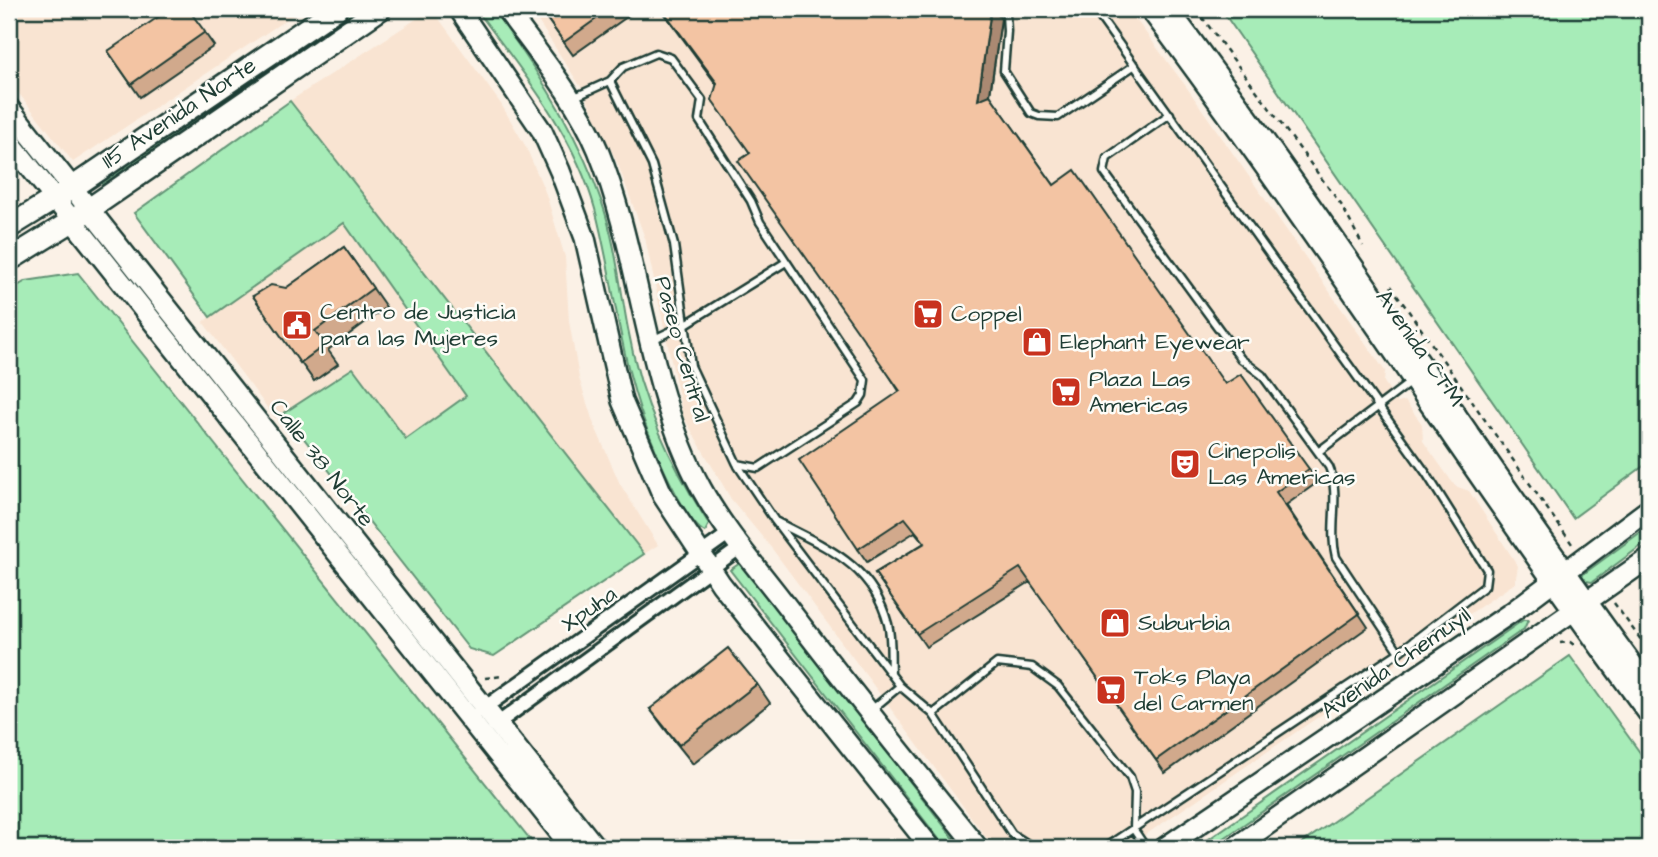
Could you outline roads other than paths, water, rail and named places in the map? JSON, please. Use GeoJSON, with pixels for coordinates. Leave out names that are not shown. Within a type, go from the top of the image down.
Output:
{"type":"FeatureCollection","features":[{"type":"Feature","properties":{"kind":"main road","name":"115 Avenida Norte"},"geometry":{"type":"LineString","coordinates":[[9,227],[64,193],[336,9]]}},
{"type":"Feature","properties":{"kind":"main road","name":"115 Avenida Norte"},"geometry":{"type":"LineString","coordinates":[[9,260],[72,221],[380,9]]}},
{"type":"Feature","properties":{"kind":"main road"},"geometry":{"type":"LineString","coordinates":[[459,9],[542,131],[560,171],[585,238],[622,401],[663,496],[706,562],[931,848]]}},
{"type":"Feature","properties":{"kind":"main road","name":"Paseo Central"},"geometry":{"type":"LineString","coordinates":[[506,9],[570,100],[597,149],[629,246],[666,402],[701,488],[736,540],[978,848]]}},
{"type":"Feature","properties":{"kind":"main road","name":"Avenida CTM"},"geometry":{"type":"LineString","coordinates":[[1150,9],[1419,376],[1559,576],[1649,714]]}},
{"type":"Feature","properties":{"kind":"main road","name":"Avenida CTM"},"geometry":{"type":"LineString","coordinates":[[1168,9],[1235,98],[1419,376]]}},
{"type":"Feature","properties":{"kind":"main road","name":"Calle 38 Norte"},"geometry":{"type":"LineString","coordinates":[[9,108],[64,193],[72,221],[476,714],[596,848]]}},
{"type":"Feature","properties":{"kind":"main road","name":"Calle 38 Norte"},"geometry":{"type":"LineString","coordinates":[[9,141],[64,193],[89,207],[476,714]]}},
{"type":"Feature","properties":{"kind":"main road","name":"Avenida Chemuyil"},"geometry":{"type":"LineString","coordinates":[[1164,848],[1357,721],[1649,509]]}},
{"type":"Feature","properties":{"kind":"main road"},"geometry":{"type":"LineString","coordinates":[[1234,848],[1579,606],[1606,592],[1649,558]]}},
{"type":"Feature","properties":{"kind":"main road","name":"Avenida CTM"},"geometry":{"type":"LineString","coordinates":[[1579,606],[1649,687]]}},
{"type":"Feature","properties":{"kind":"main road","name":"Calle 38 Norte"},"geometry":{"type":"LineString","coordinates":[[490,730],[572,848]]}},
{"type":"Feature","properties":{"kind":"street","name":"Xpuha"},"geometry":{"type":"LineString","coordinates":[[490,730],[736,540]]}},
{"type":"Feature","properties":{"kind":"street","name":"Xpuha"},"geometry":{"type":"LineString","coordinates":[[476,714],[706,562]]}},
{"type":"Feature","properties":{"kind":"lane"},"geometry":{"type":"LineString","coordinates":[[1014,9],[1004,12],[1004,71],[1031,113],[1058,117],[1135,65]]}},
{"type":"Feature","properties":{"kind":"lane"},"geometry":{"type":"LineString","coordinates":[[1094,9],[1426,474],[1487,570],[1485,586],[1399,652],[1104,848]]}},
{"type":"Feature","properties":{"kind":"lane"},"geometry":{"type":"LineString","coordinates":[[570,100],[610,81],[623,67],[656,53],[671,58],[702,100],[699,120],[786,262],[865,380],[863,395],[858,403],[758,468],[737,464]]}},
{"type":"Feature","properties":{"kind":"lane"},"geometry":{"type":"LineString","coordinates":[[610,81],[652,165],[674,245],[691,366],[737,464],[775,521],[891,675],[933,714],[1012,834],[1034,848]]}},
{"type":"Feature","properties":{"kind":"lane"},"geometry":{"type":"LineString","coordinates":[[1170,114],[1107,158],[1104,172],[1241,359],[1262,375],[1334,477],[1332,541],[1336,557],[1399,652]]}},
{"type":"Feature","properties":{"kind":"lane"},"geometry":{"type":"LineString","coordinates":[[651,340],[686,324],[786,262]]}},
{"type":"Feature","properties":{"kind":"lane"},"geometry":{"type":"LineString","coordinates":[[1318,452],[1419,376]]}},
{"type":"Feature","properties":{"kind":"lane"},"geometry":{"type":"LineString","coordinates":[[775,521],[835,552],[861,571],[876,593],[889,626],[891,675]]}},
{"type":"Feature","properties":{"kind":"lane"},"geometry":{"type":"LineString","coordinates":[[933,714],[998,663],[1032,667],[1058,686],[1130,777],[1135,792],[1134,830],[1146,848]]}},
{"type":"Feature","properties":{"kind":"lane"},"geometry":{"type":"LineString","coordinates":[[869,712],[900,686]]}},
{"type":"Feature","properties":{"kind":"place","name":"Coppel"},"geometry":{"type":"Point","coordinates":[928,314]}},
{"type":"Feature","properties":{"kind":"place","name":"Centro de Justicia para las Mujeres"},"geometry":{"type":"Point","coordinates":[297,325]}},
{"type":"Feature","properties":{"kind":"place","name":"Elephant Eyewear"},"geometry":{"type":"Point","coordinates":[1037,342]}},
{"type":"Feature","properties":{"kind":"place","name":"Plaza Las Americas"},"geometry":{"type":"Point","coordinates":[1066,392]}},
{"type":"Feature","properties":{"kind":"place","name":"Cinepolis Las Americas"},"geometry":{"type":"Point","coordinates":[1185,464]}},
{"type":"Feature","properties":{"kind":"place","name":"Suburbia"},"geometry":{"type":"Point","coordinates":[1115,623]}},
{"type":"Feature","properties":{"kind":"place","name":"Toks Playa del Carmen"},"geometry":{"type":"Point","coordinates":[1111,690]}}]}
